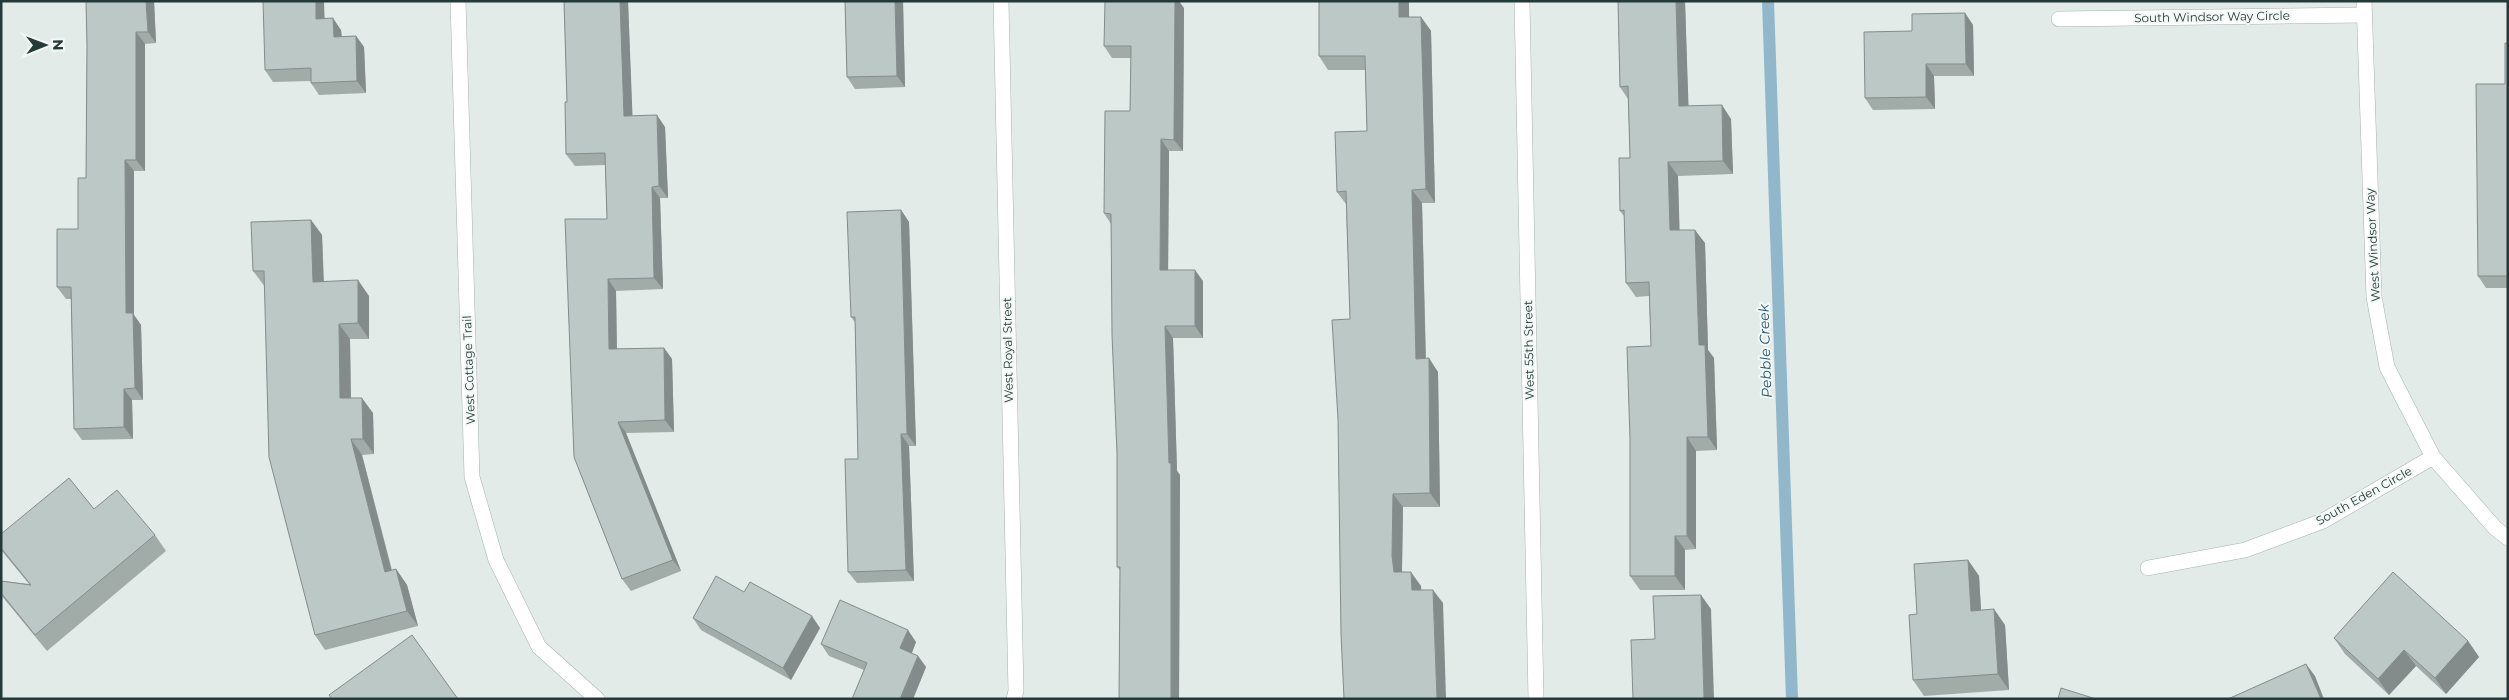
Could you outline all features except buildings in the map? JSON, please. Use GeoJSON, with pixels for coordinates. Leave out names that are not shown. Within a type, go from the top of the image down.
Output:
{"type":"FeatureCollection","features":[{"type":"Feature","properties":{"kind":"street","name":"West Cottage Trail"},"geometry":{"type":"LineString","coordinates":[[458,1],[472,477],[496,560],[539,647],[597,699]]}},
{"type":"Feature","properties":{"kind":"street","name":"West Royal Street"},"geometry":{"type":"LineString","coordinates":[[1000,1],[1016,691],[1014,699]]}},
{"type":"Feature","properties":{"kind":"street","name":"West 55th Street"},"geometry":{"type":"LineString","coordinates":[[1522,1],[1536,699]]}},
{"type":"Feature","properties":{"kind":"street","name":"South Windsor Way Circle"},"geometry":{"type":"LineString","coordinates":[[2059,19],[2364,8]]}},
{"type":"Feature","properties":{"kind":"street","name":"West Windsor Way"},"geometry":{"type":"LineString","coordinates":[[2364,8],[2374,297],[2387,367],[2433,457],[2495,528],[2508,538]]}},
{"type":"Feature","properties":{"kind":"street","name":"South Eden Circle"},"geometry":{"type":"LineString","coordinates":[[2148,568],[2244,550],[2323,522],[2433,457]]}},
{"type":"Feature","properties":{"kind":"waterway","name":"Pebble Creek"},"geometry":{"type":"LineString","coordinates":[[1768,1],[1792,699]]}}]}
